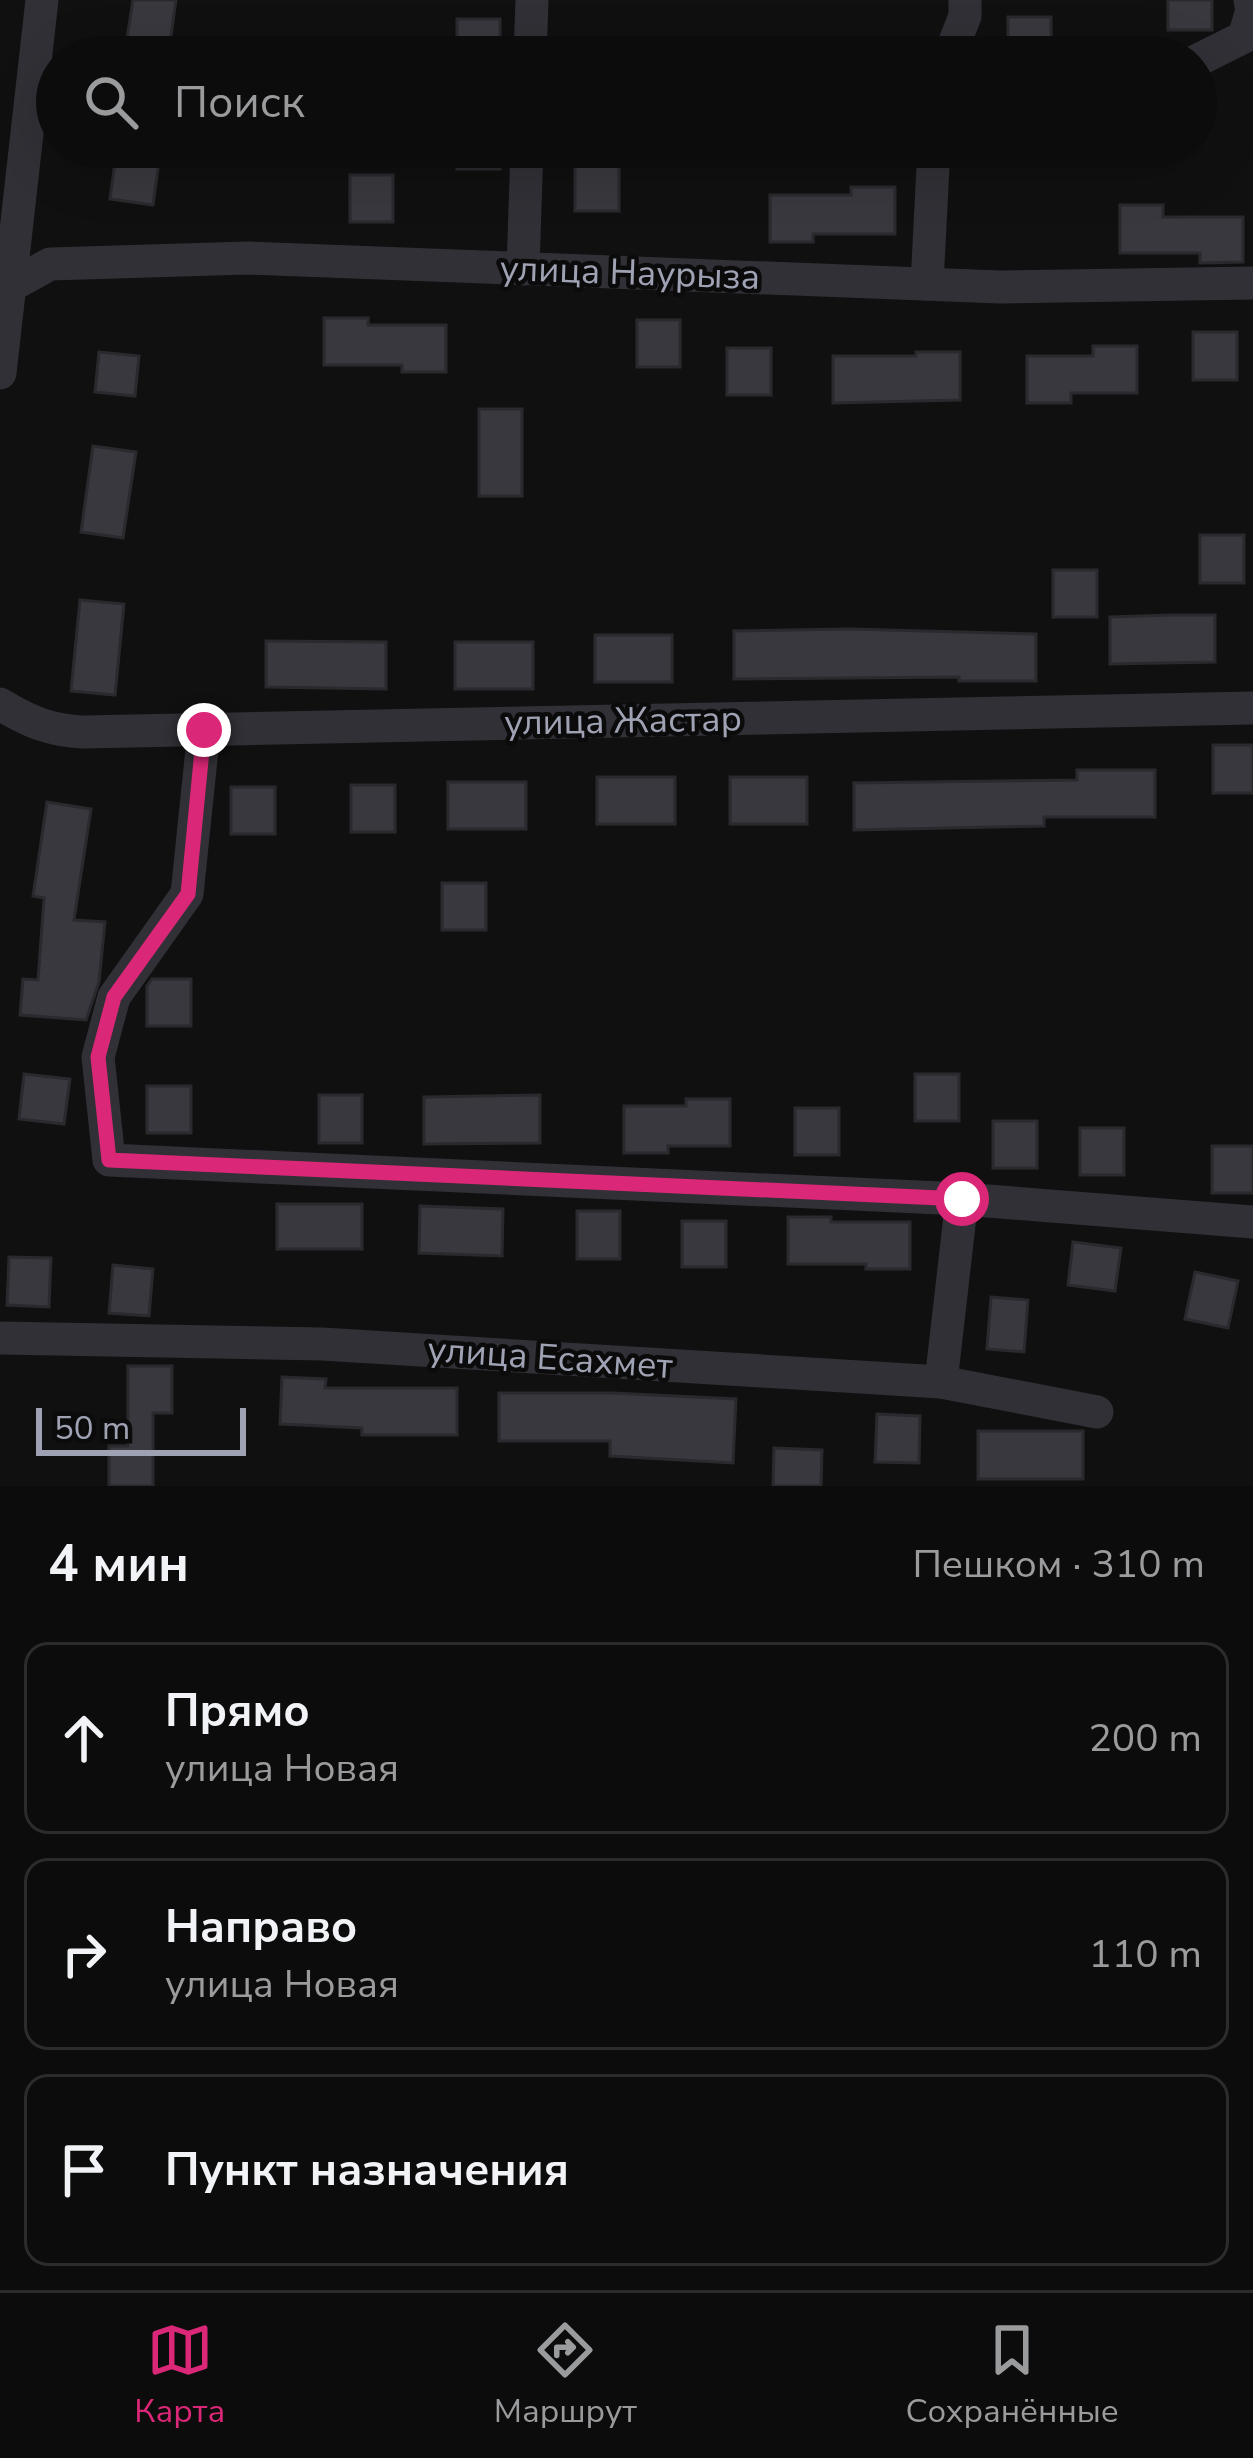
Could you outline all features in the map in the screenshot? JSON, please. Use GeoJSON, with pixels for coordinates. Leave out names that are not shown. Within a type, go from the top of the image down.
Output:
{"type":"FeatureCollection","features":[{"type":"Feature","properties":{"kind":"street"},"geometry":{"type":"LineString","coordinates":[[38,36],[42,0]]}},
{"type":"Feature","properties":{"kind":"street"},"geometry":{"type":"LineString","coordinates":[[531,36],[532,0]]}},
{"type":"Feature","properties":{"kind":"street"},"geometry":{"type":"LineString","coordinates":[[957,36],[965,0]]}},
{"type":"Feature","properties":{"kind":"street"},"geometry":{"type":"LineString","coordinates":[[1217,52],[1244,38],[1250,0]]}},
{"type":"Feature","properties":{"kind":"street"},"geometry":{"type":"LineString","coordinates":[[0,373],[36,57]]}},
{"type":"Feature","properties":{"kind":"street"},"geometry":{"type":"LineString","coordinates":[[523,269],[526,168]]}},
{"type":"Feature","properties":{"kind":"street"},"geometry":{"type":"LineString","coordinates":[[927,284],[933,168]]}},
{"type":"Feature","properties":{"kind":"street","name":"улица Наурыза"},"geometry":{"type":"LineString","coordinates":[[12,286],[50,264],[248,258],[927,284],[1253,283]]}},
{"type":"Feature","properties":{"kind":"street","name":"улица Жастар"},"geometry":{"type":"LineString","coordinates":[[0,704],[33,724],[60,731],[1253,709]]}},
{"type":"Feature","properties":{"kind":"street"},"geometry":{"type":"LineString","coordinates":[[204,730],[188,894],[114,997],[98,1057],[109,1160],[962,1199],[1253,1222]]}},
{"type":"Feature","properties":{"kind":"street"},"geometry":{"type":"LineString","coordinates":[[941,1382],[962,1199]]}},
{"type":"Feature","properties":{"kind":"street","name":"улица Есахмет"},"geometry":{"type":"LineString","coordinates":[[0,1339],[322,1344],[941,1382],[1097,1412]]}},
{"type":"Feature","properties":{"kind":"building"},"geometry":{"type":"Polygon","coordinates":[[[133,0],[176,0],[171,36],[127,36],[133,0]]]}},
{"type":"Feature","properties":{"kind":"building"},"geometry":{"type":"Polygon","coordinates":[[[1168,0],[1212,0],[1212,30],[1168,30],[1168,0]]]}},
{"type":"Feature","properties":{"kind":"building"},"geometry":{"type":"Polygon","coordinates":[[[1008,17],[1051,17],[1051,36],[1008,36],[1008,17]]]}},
{"type":"Feature","properties":{"kind":"building"},"geometry":{"type":"Polygon","coordinates":[[[457,19],[500,19],[500,36],[457,36],[457,19]]]}},
{"type":"Feature","properties":{"kind":"building"},"geometry":{"type":"Polygon","coordinates":[[[114,168],[158,168],[153,205],[110,199],[114,168]]]}},
{"type":"Feature","properties":{"kind":"building"},"geometry":{"type":"Polygon","coordinates":[[[575,168],[619,168],[619,211],[575,211],[575,168]]]}},
{"type":"Feature","properties":{"kind":"building"},"geometry":{"type":"Polygon","coordinates":[[[350,175],[393,175],[393,222],[350,222],[350,175]]]}},
{"type":"Feature","properties":{"kind":"building"},"geometry":{"type":"Polygon","coordinates":[[[851,187],[895,187],[895,234],[813,234],[813,242],[770,242],[770,195],[851,195],[851,187]]]}},
{"type":"Feature","properties":{"kind":"building"},"geometry":{"type":"Polygon","coordinates":[[[1120,205],[1163,205],[1163,217],[1243,217],[1243,262],[1200,263],[1200,253],[1120,253],[1120,205]]]}},
{"type":"Feature","properties":{"kind":"building"},"geometry":{"type":"Polygon","coordinates":[[[324,318],[368,318],[368,325],[446,325],[446,372],[402,372],[402,365],[324,365],[324,318]]]}},
{"type":"Feature","properties":{"kind":"building"},"geometry":{"type":"Polygon","coordinates":[[[637,320],[680,320],[680,367],[637,367],[637,320]]]}},
{"type":"Feature","properties":{"kind":"building"},"geometry":{"type":"Polygon","coordinates":[[[1193,332],[1237,332],[1237,380],[1193,380],[1193,332]]]}},
{"type":"Feature","properties":{"kind":"building"},"geometry":{"type":"Polygon","coordinates":[[[1093,346],[1137,346],[1137,393],[1071,393],[1071,403],[1027,403],[1027,356],[1093,356],[1093,346]]]}},
{"type":"Feature","properties":{"kind":"building"},"geometry":{"type":"Polygon","coordinates":[[[727,348],[771,348],[771,395],[727,395],[727,348]]]}},
{"type":"Feature","properties":{"kind":"building"},"geometry":{"type":"Polygon","coordinates":[[[99,352],[139,356],[135,396],[95,392],[99,352]]]}},
{"type":"Feature","properties":{"kind":"building"},"geometry":{"type":"Polygon","coordinates":[[[916,352],[960,352],[960,400],[833,403],[833,356],[916,356],[916,352]]]}},
{"type":"Feature","properties":{"kind":"building"},"geometry":{"type":"Polygon","coordinates":[[[479,409],[522,409],[522,496],[479,496],[479,409]]]}},
{"type":"Feature","properties":{"kind":"building"},"geometry":{"type":"Polygon","coordinates":[[[93,446],[136,452],[123,538],[81,532],[93,446]]]}},
{"type":"Feature","properties":{"kind":"building"},"geometry":{"type":"Polygon","coordinates":[[[1200,535],[1244,535],[1244,583],[1200,583],[1200,535]]]}},
{"type":"Feature","properties":{"kind":"building"},"geometry":{"type":"Polygon","coordinates":[[[1053,570],[1097,570],[1097,617],[1053,617],[1053,570]]]}},
{"type":"Feature","properties":{"kind":"building"},"geometry":{"type":"Polygon","coordinates":[[[80,600],[124,604],[115,695],[71,691],[80,600]]]}},
{"type":"Feature","properties":{"kind":"building"},"geometry":{"type":"Polygon","coordinates":[[[1215,615],[1215,662],[1110,664],[1110,617],[1215,615]]]}},
{"type":"Feature","properties":{"kind":"building"},"geometry":{"type":"Polygon","coordinates":[[[734,631],[1036,634],[1036,681],[734,679],[734,631]]]}},
{"type":"Feature","properties":{"kind":"building"},"geometry":{"type":"Polygon","coordinates":[[[595,635],[672,635],[672,682],[595,682],[595,635]]]}},
{"type":"Feature","properties":{"kind":"building"},"geometry":{"type":"Polygon","coordinates":[[[266,641],[386,642],[386,689],[266,687],[266,641]]]}},
{"type":"Feature","properties":{"kind":"building"},"geometry":{"type":"Polygon","coordinates":[[[455,642],[533,642],[533,689],[455,689],[455,642]]]}},
{"type":"Feature","properties":{"kind":"building"},"geometry":{"type":"Polygon","coordinates":[[[1213,745],[1253,745],[1253,793],[1213,793],[1213,745]]]}},
{"type":"Feature","properties":{"kind":"building"},"geometry":{"type":"Polygon","coordinates":[[[1077,770],[1155,770],[1155,817],[1044,817],[1044,826],[854,830],[854,783],[1077,780],[1077,770]]]}},
{"type":"Feature","properties":{"kind":"building"},"geometry":{"type":"Polygon","coordinates":[[[597,777],[675,777],[675,824],[597,824],[597,777]]]}},
{"type":"Feature","properties":{"kind":"building"},"geometry":{"type":"Polygon","coordinates":[[[730,777],[807,777],[807,824],[730,824],[730,777]]]}},
{"type":"Feature","properties":{"kind":"building"},"geometry":{"type":"Polygon","coordinates":[[[448,782],[526,782],[526,829],[448,829],[448,782]]]}},
{"type":"Feature","properties":{"kind":"building"},"geometry":{"type":"Polygon","coordinates":[[[351,785],[395,785],[395,832],[351,832],[351,785]]]}},
{"type":"Feature","properties":{"kind":"building"},"geometry":{"type":"Polygon","coordinates":[[[231,787],[275,787],[275,834],[231,834],[231,787]]]}},
{"type":"Feature","properties":{"kind":"building"},"geometry":{"type":"Polygon","coordinates":[[[47,802],[91,809],[74,920],[105,922],[99,982],[86,1020],[20,1015],[23,979],[38,980],[44,898],[33,896],[47,802]]]}},
{"type":"Feature","properties":{"kind":"building"},"geometry":{"type":"Polygon","coordinates":[[[442,883],[486,883],[486,930],[442,930],[442,883]]]}},
{"type":"Feature","properties":{"kind":"building"},"geometry":{"type":"Polygon","coordinates":[[[152,979],[191,979],[191,1026],[147,1026],[147,986],[152,979]]]}},
{"type":"Feature","properties":{"kind":"building"},"geometry":{"type":"Polygon","coordinates":[[[24,1074],[70,1079],[64,1124],[19,1119],[24,1074]]]}},
{"type":"Feature","properties":{"kind":"building"},"geometry":{"type":"Polygon","coordinates":[[[915,1074],[959,1074],[959,1121],[915,1121],[915,1074]]]}},
{"type":"Feature","properties":{"kind":"building"},"geometry":{"type":"Polygon","coordinates":[[[147,1086],[191,1086],[191,1133],[147,1133],[147,1086]]]}},
{"type":"Feature","properties":{"kind":"building"},"geometry":{"type":"Polygon","coordinates":[[[319,1095],[362,1095],[362,1143],[319,1143],[319,1095]]]}},
{"type":"Feature","properties":{"kind":"building"},"geometry":{"type":"Polygon","coordinates":[[[540,1095],[540,1143],[424,1144],[424,1097],[540,1095]]]}},
{"type":"Feature","properties":{"kind":"building"},"geometry":{"type":"Polygon","coordinates":[[[686,1099],[730,1099],[730,1146],[668,1146],[668,1153],[624,1153],[624,1106],[686,1106],[686,1099]]]}},
{"type":"Feature","properties":{"kind":"building"},"geometry":{"type":"Polygon","coordinates":[[[795,1108],[839,1108],[839,1155],[795,1155],[795,1108]]]}},
{"type":"Feature","properties":{"kind":"building"},"geometry":{"type":"Polygon","coordinates":[[[993,1121],[1037,1121],[1037,1168],[993,1168],[993,1121]]]}},
{"type":"Feature","properties":{"kind":"building"},"geometry":{"type":"Polygon","coordinates":[[[1080,1128],[1124,1128],[1124,1175],[1080,1175],[1080,1128]]]}},
{"type":"Feature","properties":{"kind":"building"},"geometry":{"type":"Polygon","coordinates":[[[1212,1146],[1253,1146],[1253,1193],[1212,1193],[1212,1146]]]}},
{"type":"Feature","properties":{"kind":"building"},"geometry":{"type":"Polygon","coordinates":[[[277,1204],[362,1204],[362,1249],[277,1249],[277,1204]]]}},
{"type":"Feature","properties":{"kind":"building"},"geometry":{"type":"Polygon","coordinates":[[[420,1206],[503,1209],[502,1256],[419,1253],[420,1206]]]}},
{"type":"Feature","properties":{"kind":"building"},"geometry":{"type":"Polygon","coordinates":[[[577,1211],[620,1211],[620,1259],[577,1259],[577,1211]]]}},
{"type":"Feature","properties":{"kind":"building"},"geometry":{"type":"Polygon","coordinates":[[[788,1217],[910,1222],[910,1269],[788,1264],[788,1217]]]}},
{"type":"Feature","properties":{"kind":"building"},"geometry":{"type":"Polygon","coordinates":[[[682,1221],[726,1221],[726,1267],[682,1267],[682,1221]]]}},
{"type":"Feature","properties":{"kind":"building"},"geometry":{"type":"Polygon","coordinates":[[[1073,1242],[1121,1248],[1115,1291],[1068,1285],[1073,1242]]]}},
{"type":"Feature","properties":{"kind":"building"},"geometry":{"type":"Polygon","coordinates":[[[9,1257],[51,1258],[49,1307],[7,1305],[9,1257]]]}},
{"type":"Feature","properties":{"kind":"building"},"geometry":{"type":"Polygon","coordinates":[[[113,1265],[153,1269],[149,1316],[109,1313],[113,1265]]]}},
{"type":"Feature","properties":{"kind":"building"},"geometry":{"type":"Polygon","coordinates":[[[1195,1272],[1238,1281],[1228,1328],[1185,1319],[1195,1272]]]}},
{"type":"Feature","properties":{"kind":"building"},"geometry":{"type":"Polygon","coordinates":[[[991,1297],[1028,1300],[1024,1352],[987,1349],[991,1297]]]}},
{"type":"Feature","properties":{"kind":"building"},"geometry":{"type":"Polygon","coordinates":[[[128,1366],[172,1366],[172,1413],[153,1413],[153,1486],[109,1486],[109,1446],[128,1446],[128,1366]]]}},
{"type":"Feature","properties":{"kind":"building"},"geometry":{"type":"Polygon","coordinates":[[[282,1377],[326,1379],[325,1388],[457,1388],[457,1435],[362,1435],[362,1428],[280,1424],[282,1377]]]}},
{"type":"Feature","properties":{"kind":"building"},"geometry":{"type":"Polygon","coordinates":[[[499,1393],[736,1399],[733,1463],[610,1456],[610,1441],[499,1441],[499,1393]]]}},
{"type":"Feature","properties":{"kind":"building"},"geometry":{"type":"Polygon","coordinates":[[[877,1414],[920,1416],[919,1463],[875,1462],[877,1414]]]}},
{"type":"Feature","properties":{"kind":"building"},"geometry":{"type":"Polygon","coordinates":[[[978,1431],[1083,1431],[1083,1479],[978,1479],[978,1431]]]}},
{"type":"Feature","properties":{"kind":"building"},"geometry":{"type":"Polygon","coordinates":[[[774,1448],[822,1450],[821,1486],[773,1486],[774,1448]]]}},
{"type":"Feature","properties":{"kind":"route"},"geometry":{"type":"LineString","coordinates":[[204,730],[188,894],[114,997],[98,1057],[109,1160],[962,1199]]}}]}
